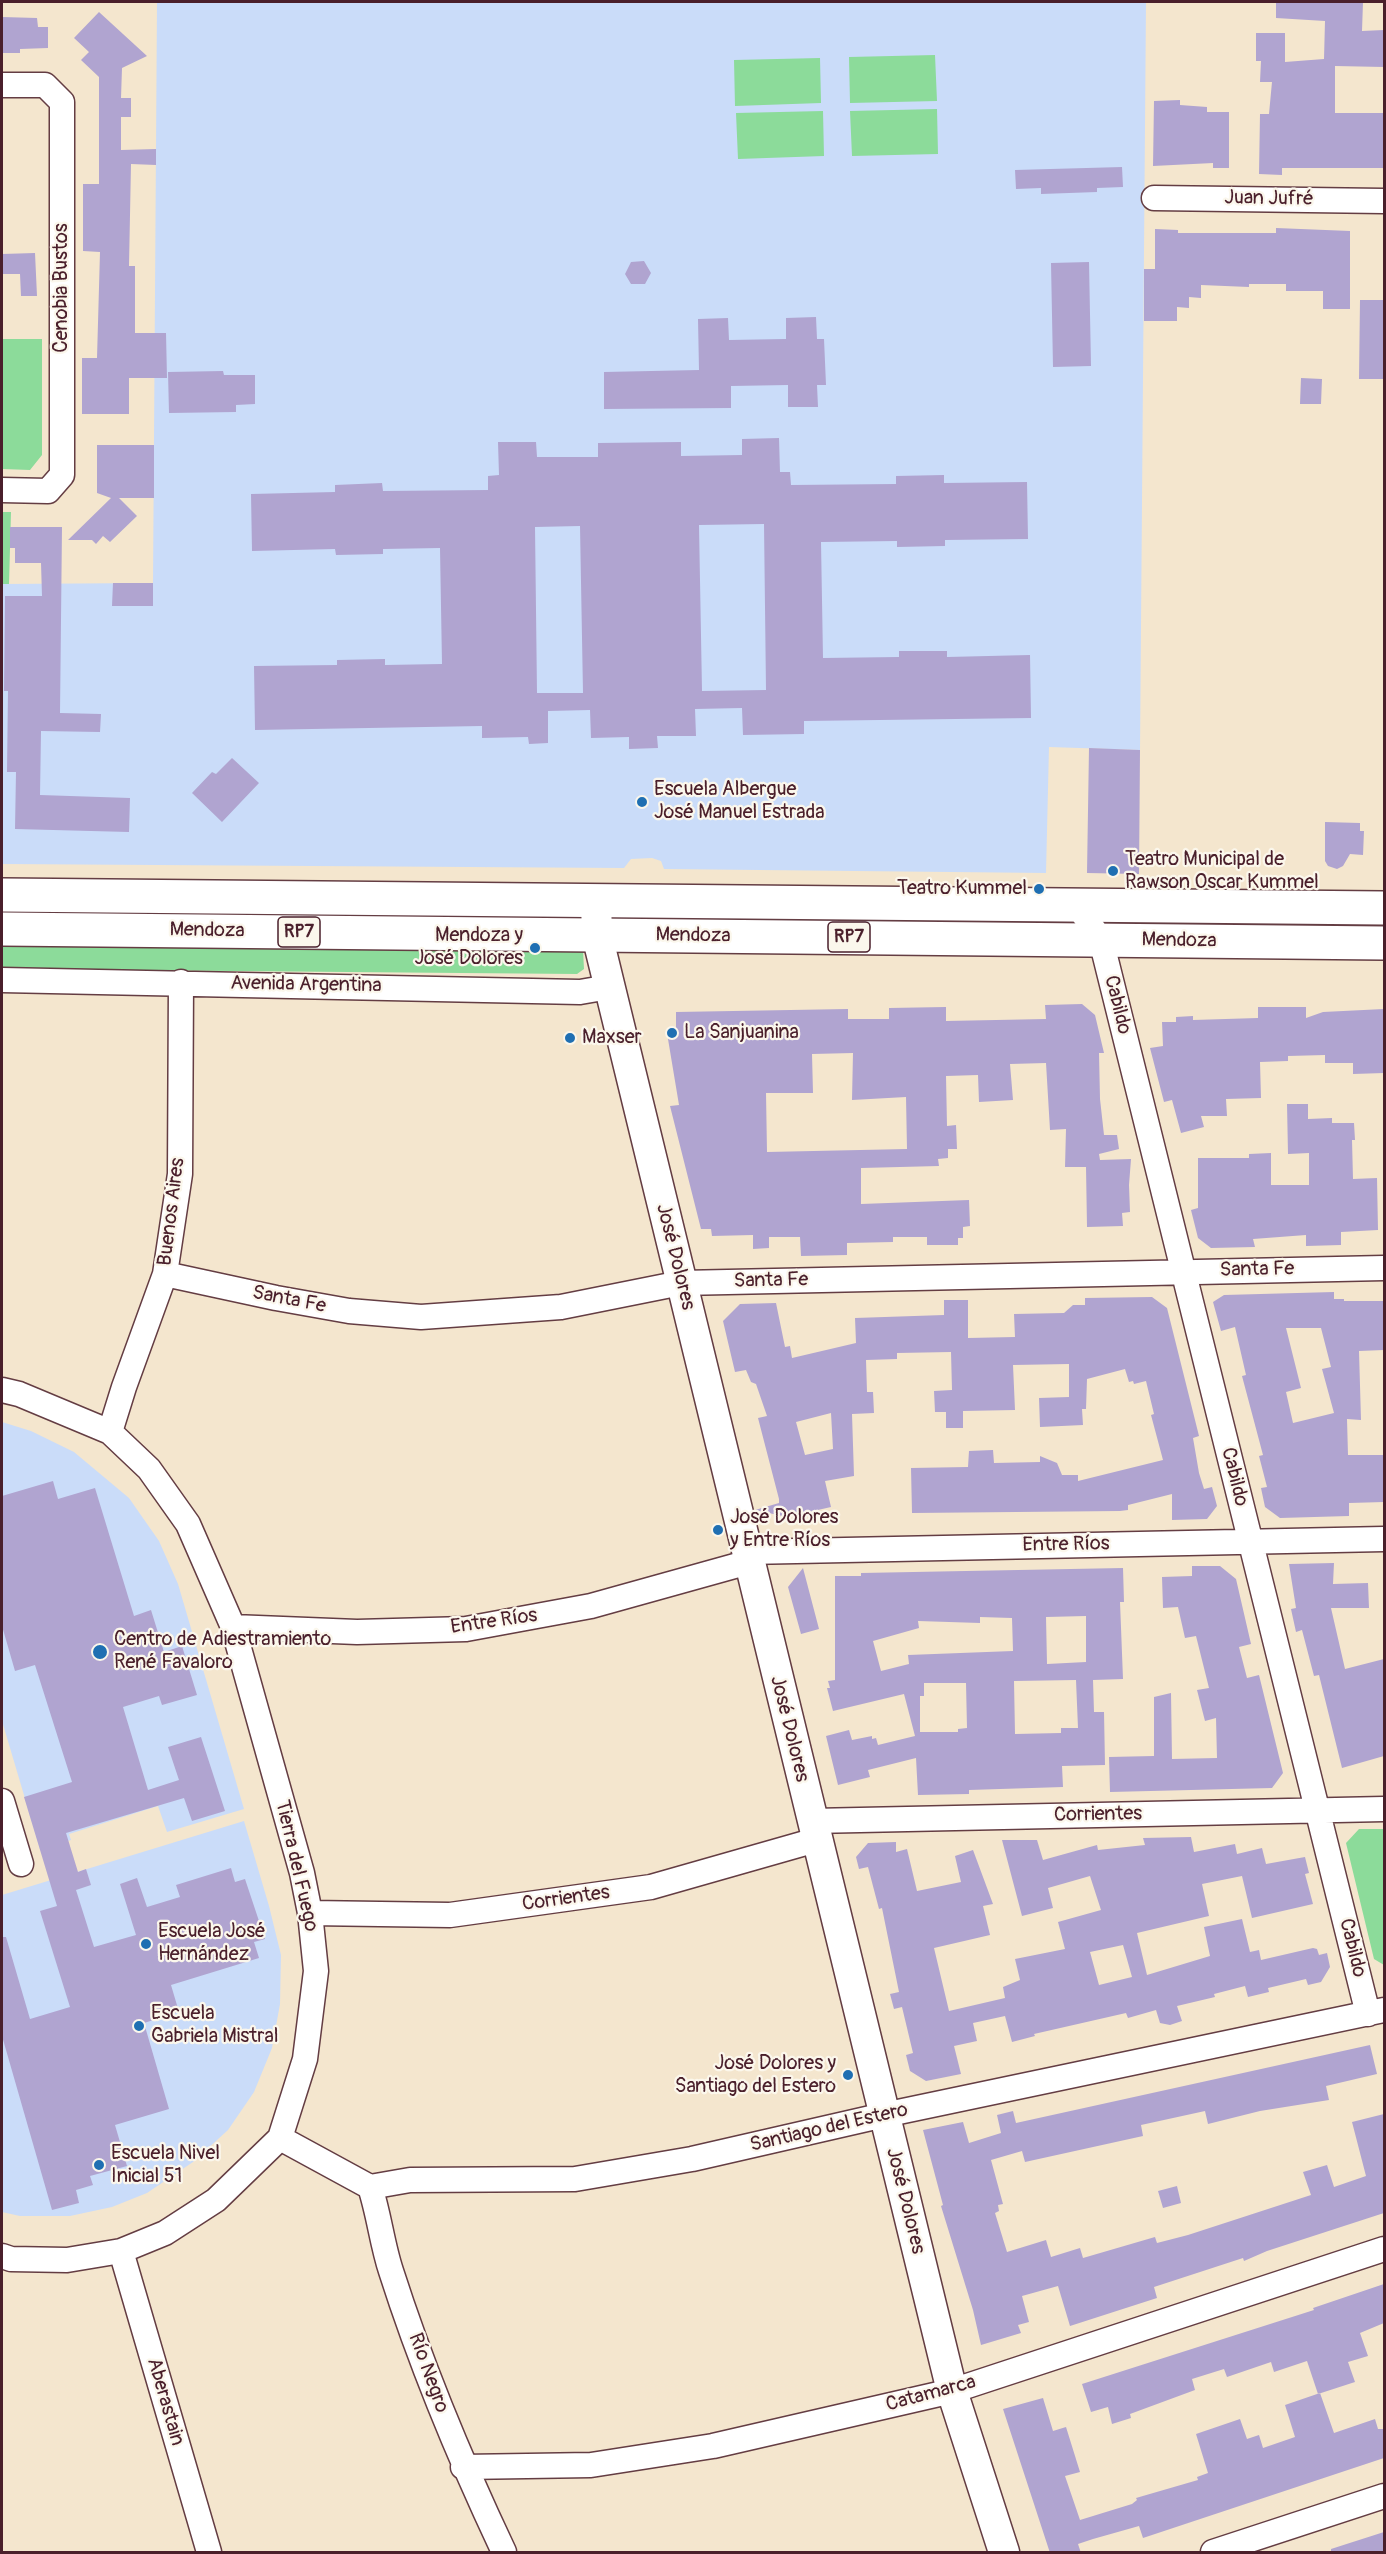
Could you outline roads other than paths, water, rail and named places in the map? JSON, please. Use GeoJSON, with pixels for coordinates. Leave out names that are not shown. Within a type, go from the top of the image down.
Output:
{"type":"FeatureCollection","features":[{"type":"Feature","properties":{"kind":"main road","name":"Mendoza"},"geometry":{"type":"LineString","coordinates":[[2,895],[1384,908]]}},
{"type":"Feature","properties":{"kind":"main road","name":"Mendoza"},"geometry":{"type":"LineString","coordinates":[[2,929],[1384,943]]}},
{"type":"Feature","properties":{"kind":"street","name":"Cenobia Bustos"},"geometry":{"type":"LineString","coordinates":[[2,85],[45,85],[62,102],[62,475],[48,490],[2,490]]}},
{"type":"Feature","properties":{"kind":"street","name":"Juan Jufré"},"geometry":{"type":"LineString","coordinates":[[1154,198],[1384,201]]}},
{"type":"Feature","properties":{"kind":"street","name":"José Dolores"},"geometry":{"type":"LineString","coordinates":[[596,901],[597,935],[609,987],[952,2391],[1004,2553]]}},
{"type":"Feature","properties":{"kind":"street","name":"Cabildo"},"geometry":{"type":"LineString","coordinates":[[1077,905],[1101,940],[1317,1811],[1376,2012]]}},
{"type":"Feature","properties":{"kind":"street"},"geometry":{"type":"LineString","coordinates":[[1101,940],[1143,906]]}},
{"type":"Feature","properties":{"kind":"street","name":"Avenida Argentina"},"geometry":{"type":"LineString","coordinates":[[2,980],[580,992],[609,987]]}},
{"type":"Feature","properties":{"kind":"street","name":"Buenos Aires"},"geometry":{"type":"LineString","coordinates":[[110,1432],[165,1274],[180,1174],[181,982]]}},
{"type":"Feature","properties":{"kind":"street","name":"Santa Fe"},"geometry":{"type":"LineString","coordinates":[[165,1274],[349,1311],[421,1317],[561,1307],[681,1283],[1384,1268]]}},
{"type":"Feature","properties":{"kind":"street","name":"Tierra del Fuego"},"geometry":{"type":"LineString","coordinates":[[2,1390],[19,1394],[110,1432],[148,1469],[188,1524],[233,1627],[302,1873],[310,1913],[316,1971],[305,2059],[280,2138],[216,2200],[165,2232],[121,2251],[67,2260],[11,2259],[2,2256]]}},
{"type":"Feature","properties":{"kind":"street","name":"Entre Ríos"},"geometry":{"type":"LineString","coordinates":[[233,1627],[357,1632],[466,1629],[591,1606],[748,1557],[1384,1539]]}},
{"type":"Feature","properties":{"kind":"street"},"geometry":{"type":"LineString","coordinates":[[2,1801],[21,1864]]}},
{"type":"Feature","properties":{"kind":"street","name":"Corrientes"},"geometry":{"type":"LineString","coordinates":[[310,1913],[450,1915],[641,1888],[814,1831],[1384,1809]]}},
{"type":"Feature","properties":{"kind":"street","name":"Santiago del Estero"},"geometry":{"type":"LineString","coordinates":[[370,2187],[410,2180],[575,2179],[692,2158],[884,2115],[1376,2012]]}},
{"type":"Feature","properties":{"kind":"street"},"geometry":{"type":"LineString","coordinates":[[280,2138],[370,2187]]}},
{"type":"Feature","properties":{"kind":"street","name":"Río Negro"},"geometry":{"type":"LineString","coordinates":[[370,2187],[380,2218],[390,2268],[426,2372],[463,2467],[504,2553]]}},
{"type":"Feature","properties":{"kind":"street","name":"Catamarca"},"geometry":{"type":"LineString","coordinates":[[463,2467],[591,2465],[713,2446],[952,2391],[1384,2249]]}},
{"type":"Feature","properties":{"kind":"street","name":"Aberastain"},"geometry":{"type":"LineString","coordinates":[[121,2251],[209,2553]]}},
{"type":"Feature","properties":{"kind":"street"},"geometry":{"type":"LineString","coordinates":[[1213,2553],[1384,2496]]}},
{"type":"Feature","properties":{"kind":"place","name":"Escuela Albergue José Manuel Estrada"},"geometry":{"type":"Point","coordinates":[642,802]}},
{"type":"Feature","properties":{"kind":"place","name":"Teatro Municipal de Rawson Oscar Kummel"},"geometry":{"type":"Point","coordinates":[1113,871]}},
{"type":"Feature","properties":{"kind":"place","name":"Teatro Kummel"},"geometry":{"type":"Point","coordinates":[1039,889]}},
{"type":"Feature","properties":{"kind":"place","name":"Mendoza y José Dolores"},"geometry":{"type":"Point","coordinates":[535,948]}},
{"type":"Feature","properties":{"kind":"place","name":"La Sanjuanina"},"geometry":{"type":"Point","coordinates":[672,1033]}},
{"type":"Feature","properties":{"kind":"place","name":"Maxser"},"geometry":{"type":"Point","coordinates":[570,1038]}},
{"type":"Feature","properties":{"kind":"place","name":"José Dolores y Entre Ríos"},"geometry":{"type":"Point","coordinates":[718,1530]}},
{"type":"Feature","properties":{"kind":"place","name":"Centro de Adiestramiento René Favaloro"},"geometry":{"type":"Point","coordinates":[100,1652]}},
{"type":"Feature","properties":{"kind":"place","name":"Escuela José Hernández"},"geometry":{"type":"Point","coordinates":[146,1944]}},
{"type":"Feature","properties":{"kind":"place","name":"Escuela Gabriela Mistral"},"geometry":{"type":"Point","coordinates":[139,2026]}},
{"type":"Feature","properties":{"kind":"place","name":"José Dolores y Santiago del Estero"},"geometry":{"type":"Point","coordinates":[848,2075]}},
{"type":"Feature","properties":{"kind":"place","name":"Escuela Nivel Inicial 51"},"geometry":{"type":"Point","coordinates":[99,2165]}}]}
